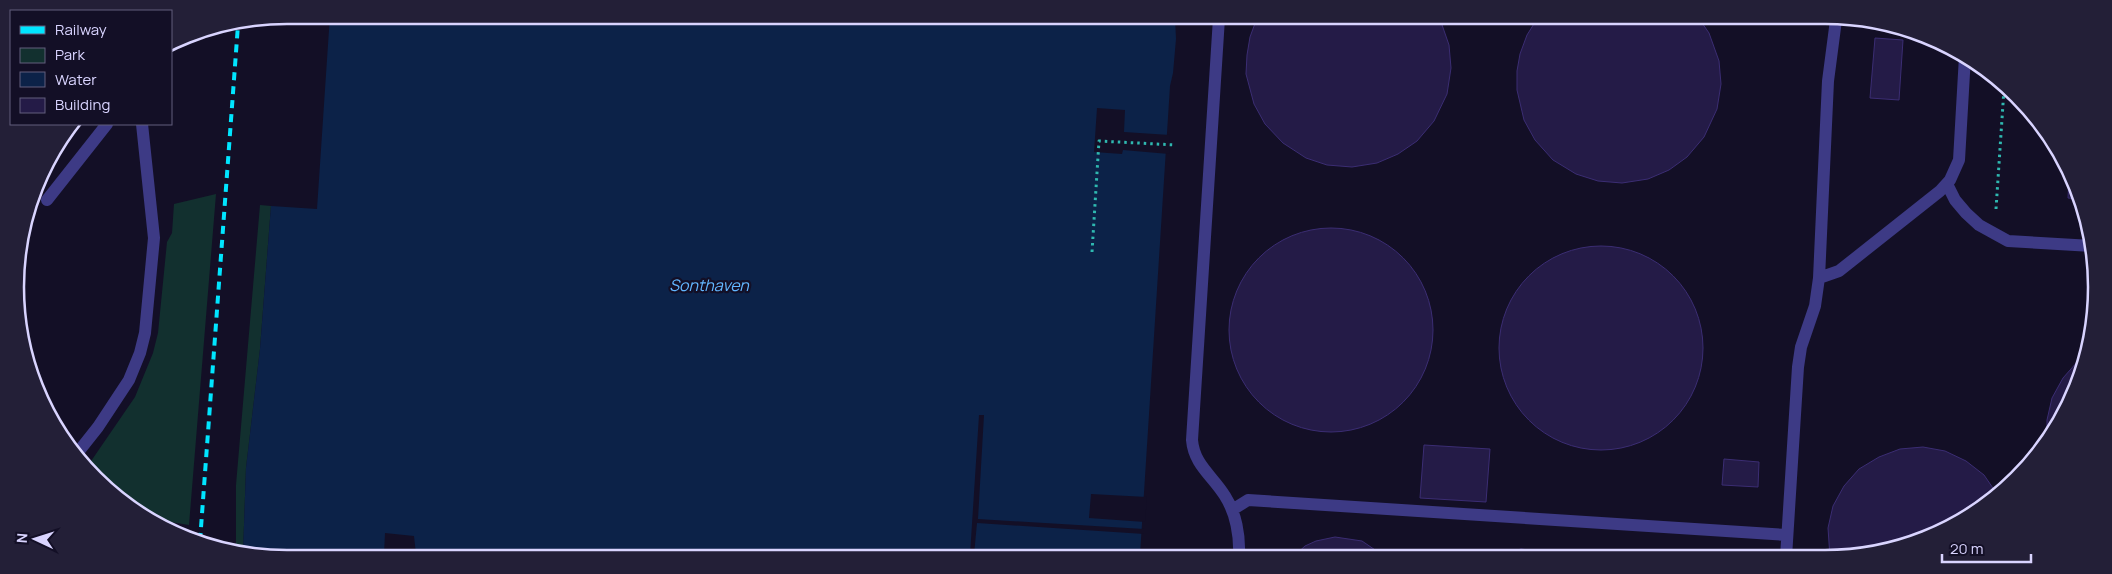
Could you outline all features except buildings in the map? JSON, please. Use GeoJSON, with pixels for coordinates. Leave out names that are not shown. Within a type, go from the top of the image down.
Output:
{"type":"FeatureCollection","features":[{"type":"Feature","properties":{"kind":"lane"},"geometry":{"type":"LineString","coordinates":[[1219,24],[1192,440],[1193,451],[1198,462],[1226,496],[1232,510],[1240,541],[1239,550]]}},
{"type":"Feature","properties":{"kind":"lane"},"geometry":{"type":"LineString","coordinates":[[1786,550],[1798,367],[1801,347],[1815,306],[1819,278],[1828,81],[1835,24]]}},
{"type":"Feature","properties":{"kind":"lane"},"geometry":{"type":"LineString","coordinates":[[1819,278],[1839,271],[1947,184],[1956,170],[1959,160],[1965,64]]}},
{"type":"Feature","properties":{"kind":"lane"},"geometry":{"type":"LineString","coordinates":[[47,200],[106,125]]}},
{"type":"Feature","properties":{"kind":"lane"},"geometry":{"type":"LineString","coordinates":[[80,450],[129,380],[140,353],[145,333],[154,238],[142,125]]}},
{"type":"Feature","properties":{"kind":"lane"},"geometry":{"type":"LineString","coordinates":[[1947,184],[1955,200],[1966,213],[1994,234],[2008,241],[2085,246]]}},
{"type":"Feature","properties":{"kind":"lane"},"geometry":{"type":"LineString","coordinates":[[1232,510],[1248,500],[1787,535]]}},
{"type":"Feature","properties":{"kind":"path"},"geometry":{"type":"LineString","coordinates":[[1994,234],[2004,94]]}},
{"type":"Feature","properties":{"kind":"path"},"geometry":{"type":"LineString","coordinates":[[1092,252],[1099,141],[1176,145]]}},
{"type":"Feature","properties":{"kind":"green space"},"geometry":{"type":"Polygon","coordinates":[[[216,194],[189,525],[168,522],[155,515],[113,485],[90,462],[135,397],[153,353],[158,333],[167,242],[172,233],[174,204],[216,194]]]}},
{"type":"Feature","properties":{"kind":"green space"},"geometry":{"type":"Polygon","coordinates":[[[260,205],[271,206],[260,349],[246,468],[243,546],[236,545],[236,485],[260,205]]]}},
{"type":"Feature","properties":{"kind":"water","name":"Sonthaven"},"geometry":{"type":"Polygon","coordinates":[[[329,24],[1175,24],[1176,39],[1170,86],[1140,550],[270,550],[243,546],[246,468],[260,349],[271,206],[317,209],[329,24]]]}},
{"type":"Feature","properties":{"kind":"pier"},"geometry":{"type":"Polygon","coordinates":[[[1097,108],[1125,110],[1124,132],[1170,135],[1169,154],[1123,150],[1122,154],[1094,152],[1097,108]]]}},
{"type":"Feature","properties":{"kind":"pier"},"geometry":{"type":"Polygon","coordinates":[[[979,415],[984,415],[978,519],[1144,529],[1144,534],[977,523],[974,550],[970,550],[979,415]]]}},
{"type":"Feature","properties":{"kind":"pier"},"geometry":{"type":"Polygon","coordinates":[[[1091,494],[1147,497],[1145,522],[1089,518],[1091,494]]]}},
{"type":"Feature","properties":{"kind":"pier"},"geometry":{"type":"Polygon","coordinates":[[[385,533],[414,536],[416,550],[384,550],[385,533]]]}},
{"type":"Feature","properties":{"kind":"railway"},"geometry":{"type":"LineString","coordinates":[[200,535],[238,29]]}}]}
